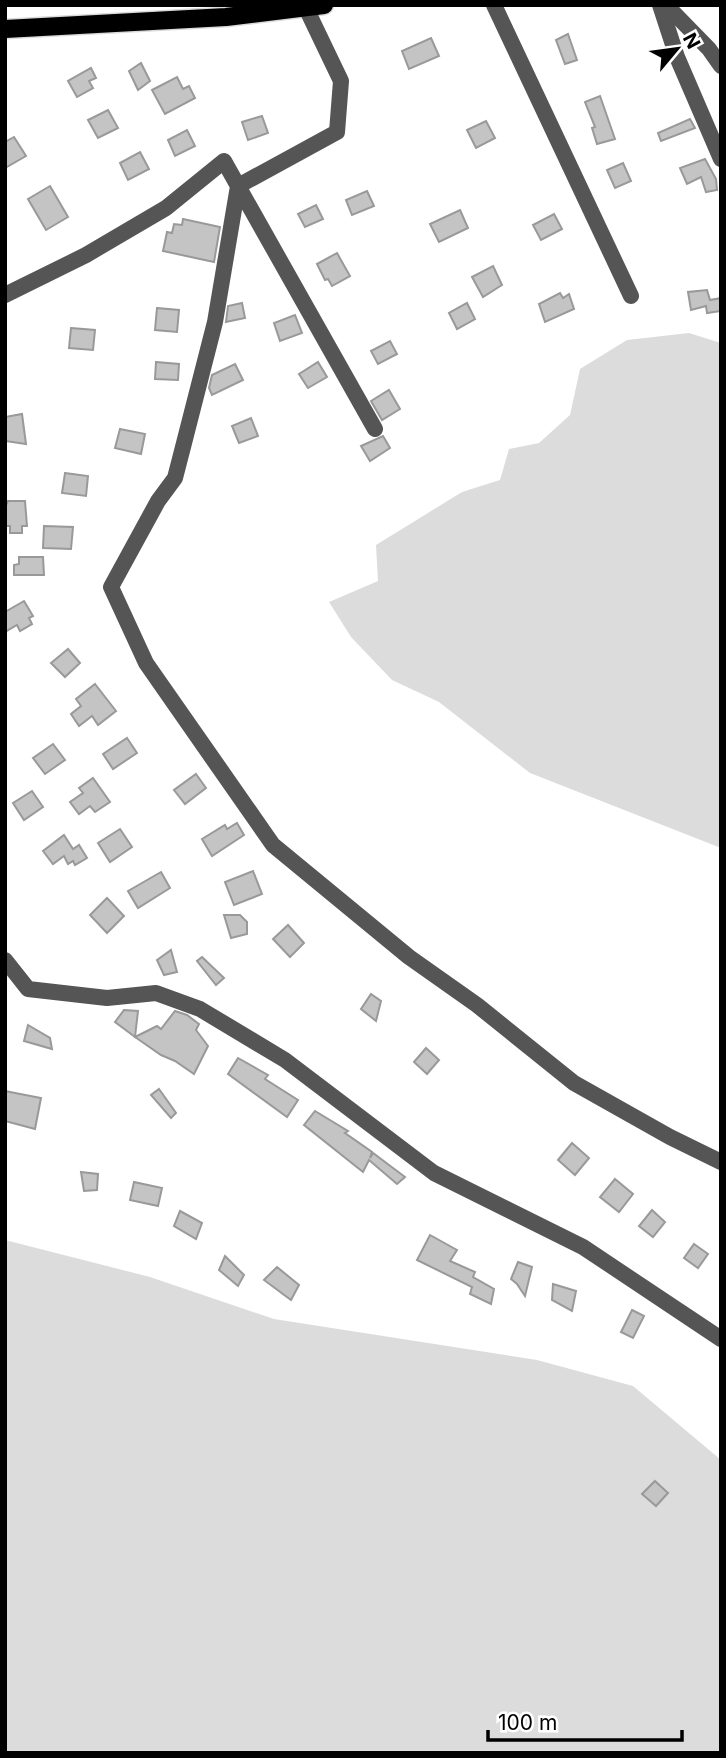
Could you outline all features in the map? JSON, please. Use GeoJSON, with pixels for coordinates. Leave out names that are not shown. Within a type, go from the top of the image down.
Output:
{"type":"FeatureCollection","features":[{"type":"Feature","properties":{"kind":"main road"},"geometry":{"type":"LineString","coordinates":[[5,29],[315,6]]}},
{"type":"Feature","properties":{"kind":"street"},"geometry":{"type":"LineString","coordinates":[[494,5],[631,296]]}},
{"type":"Feature","properties":{"kind":"street"},"geometry":{"type":"LineString","coordinates":[[660,5],[677,57],[721,159]]}},
{"type":"Feature","properties":{"kind":"street"},"geometry":{"type":"LineString","coordinates":[[666,5],[709,49],[721,66]]}},
{"type":"Feature","properties":{"kind":"street"},"geometry":{"type":"LineString","coordinates":[[238,187],[337,132],[341,81],[315,6]]}},
{"type":"Feature","properties":{"kind":"street"},"geometry":{"type":"LineString","coordinates":[[5,295],[86,255],[166,208],[224,161],[375,429]]}},
{"type":"Feature","properties":{"kind":"street"},"geometry":{"type":"LineString","coordinates":[[238,187],[215,322],[175,478],[158,501],[111,587],[146,663],[272,845],[409,957],[477,1005],[574,1083],[670,1137],[721,1162]]}},
{"type":"Feature","properties":{"kind":"street"},"geometry":{"type":"LineString","coordinates":[[5,960],[28,989],[107,998],[156,993],[200,1009],[285,1060],[434,1173],[583,1247],[721,1339]]}},
{"type":"Feature","properties":{"kind":"shaded area"},"geometry":{"type":"Polygon","coordinates":[[[689,333],[721,343],[721,848],[530,773],[439,702],[392,680],[351,637],[329,602],[378,581],[376,545],[462,492],[500,480],[509,449],[539,443],[570,415],[580,369],[627,340],[689,333]]]}},
{"type":"Feature","properties":{"kind":"shaded area"},"geometry":{"type":"Polygon","coordinates":[[[5,1240],[150,1277],[274,1319],[537,1360],[633,1386],[721,1460],[721,1753],[5,1753],[5,1240]]]}},
{"type":"Feature","properties":{"kind":"building"},"geometry":{"type":"Polygon","coordinates":[[[568,34],[577,60],[565,64],[556,40],[568,34]]]}},
{"type":"Feature","properties":{"kind":"building"},"geometry":{"type":"Polygon","coordinates":[[[431,38],[439,56],[409,69],[402,51],[431,38]]]}},
{"type":"Feature","properties":{"kind":"building"},"geometry":{"type":"Polygon","coordinates":[[[141,63],[150,81],[138,90],[129,71],[141,63]]]}},
{"type":"Feature","properties":{"kind":"building"},"geometry":{"type":"Polygon","coordinates":[[[91,68],[96,78],[89,81],[93,88],[77,97],[68,81],[91,68]]]}},
{"type":"Feature","properties":{"kind":"building"},"geometry":{"type":"Polygon","coordinates":[[[177,77],[183,89],[189,86],[195,98],[165,114],[152,90],[177,77]]]}},
{"type":"Feature","properties":{"kind":"building"},"geometry":{"type":"Polygon","coordinates":[[[600,96],[615,139],[597,144],[592,128],[595,127],[585,102],[600,96]]]}},
{"type":"Feature","properties":{"kind":"building"},"geometry":{"type":"Polygon","coordinates":[[[108,110],[118,128],[98,138],[88,120],[108,110]]]}},
{"type":"Feature","properties":{"kind":"building"},"geometry":{"type":"Polygon","coordinates":[[[262,116],[268,133],[248,140],[242,122],[262,116]]]}},
{"type":"Feature","properties":{"kind":"building"},"geometry":{"type":"Polygon","coordinates":[[[690,119],[695,128],[661,141],[658,133],[690,119]]]}},
{"type":"Feature","properties":{"kind":"building"},"geometry":{"type":"Polygon","coordinates":[[[486,121],[495,138],[476,148],[467,130],[486,121]]]}},
{"type":"Feature","properties":{"kind":"building"},"geometry":{"type":"Polygon","coordinates":[[[187,130],[195,146],[175,156],[168,140],[187,130]]]}},
{"type":"Feature","properties":{"kind":"building"},"geometry":{"type":"Polygon","coordinates":[[[14,137],[26,156],[5,168],[5,142],[14,137]]]}},
{"type":"Feature","properties":{"kind":"building"},"geometry":{"type":"Polygon","coordinates":[[[140,152],[149,169],[128,180],[120,163],[140,152]]]}},
{"type":"Feature","properties":{"kind":"building"},"geometry":{"type":"Polygon","coordinates":[[[705,159],[716,179],[717,190],[706,192],[701,177],[687,184],[680,168],[705,159]]]}},
{"type":"Feature","properties":{"kind":"building"},"geometry":{"type":"Polygon","coordinates":[[[623,163],[631,181],[615,188],[607,170],[623,163]]]}},
{"type":"Feature","properties":{"kind":"building"},"geometry":{"type":"Polygon","coordinates":[[[50,186],[68,217],[46,230],[28,199],[50,186]]]}},
{"type":"Feature","properties":{"kind":"building"},"geometry":{"type":"Polygon","coordinates":[[[367,191],[374,206],[352,215],[346,200],[367,191]]]}},
{"type":"Feature","properties":{"kind":"building"},"geometry":{"type":"Polygon","coordinates":[[[316,205],[323,219],[305,227],[298,214],[316,205]]]}},
{"type":"Feature","properties":{"kind":"building"},"geometry":{"type":"Polygon","coordinates":[[[460,210],[468,228],[439,242],[430,224],[460,210]]]}},
{"type":"Feature","properties":{"kind":"building"},"geometry":{"type":"Polygon","coordinates":[[[554,214],[562,229],[541,240],[533,225],[554,214]]]}},
{"type":"Feature","properties":{"kind":"building"},"geometry":{"type":"Polygon","coordinates":[[[183,219],[220,227],[214,262],[163,251],[167,232],[172,233],[174,224],[182,225],[183,219]]]}},
{"type":"Feature","properties":{"kind":"building"},"geometry":{"type":"Polygon","coordinates":[[[337,253],[350,276],[332,286],[328,279],[325,280],[317,264],[337,253]]]}},
{"type":"Feature","properties":{"kind":"building"},"geometry":{"type":"Polygon","coordinates":[[[493,266],[502,285],[483,297],[472,277],[493,266]]]}},
{"type":"Feature","properties":{"kind":"building"},"geometry":{"type":"Polygon","coordinates":[[[707,290],[710,300],[721,298],[721,311],[707,313],[706,306],[691,310],[688,292],[707,290]]]}},
{"type":"Feature","properties":{"kind":"building"},"geometry":{"type":"Polygon","coordinates":[[[560,293],[563,298],[569,294],[574,309],[545,322],[539,304],[560,293]]]}},
{"type":"Feature","properties":{"kind":"building"},"geometry":{"type":"Polygon","coordinates":[[[242,303],[245,318],[226,322],[228,306],[242,303]]]}},
{"type":"Feature","properties":{"kind":"building"},"geometry":{"type":"Polygon","coordinates":[[[467,303],[475,319],[457,329],[449,313],[467,303]]]}},
{"type":"Feature","properties":{"kind":"building"},"geometry":{"type":"Polygon","coordinates":[[[157,308],[179,310],[177,332],[155,330],[157,308]]]}},
{"type":"Feature","properties":{"kind":"building"},"geometry":{"type":"Polygon","coordinates":[[[295,315],[302,333],[280,341],[274,323],[295,315]]]}},
{"type":"Feature","properties":{"kind":"building"},"geometry":{"type":"Polygon","coordinates":[[[71,328],[95,330],[93,350],[69,348],[71,328]]]}},
{"type":"Feature","properties":{"kind":"building"},"geometry":{"type":"Polygon","coordinates":[[[390,341],[397,354],[378,364],[371,351],[390,341]]]}},
{"type":"Feature","properties":{"kind":"building"},"geometry":{"type":"Polygon","coordinates":[[[156,362],[179,364],[178,380],[155,379],[156,362]]]}},
{"type":"Feature","properties":{"kind":"building"},"geometry":{"type":"Polygon","coordinates":[[[318,362],[327,377],[308,388],[299,374],[318,362]]]}},
{"type":"Feature","properties":{"kind":"building"},"geometry":{"type":"Polygon","coordinates":[[[235,364],[243,380],[212,395],[209,388],[212,375],[235,364]]]}},
{"type":"Feature","properties":{"kind":"building"},"geometry":{"type":"Polygon","coordinates":[[[389,390],[400,409],[382,420],[371,401],[389,390]]]}},
{"type":"Feature","properties":{"kind":"building"},"geometry":{"type":"Polygon","coordinates":[[[22,414],[26,444],[5,441],[5,417],[22,414]]]}},
{"type":"Feature","properties":{"kind":"building"},"geometry":{"type":"Polygon","coordinates":[[[251,418],[258,436],[239,443],[232,426],[251,418]]]}},
{"type":"Feature","properties":{"kind":"building"},"geometry":{"type":"Polygon","coordinates":[[[120,429],[145,434],[141,454],[115,448],[120,429]]]}},
{"type":"Feature","properties":{"kind":"building"},"geometry":{"type":"Polygon","coordinates":[[[383,436],[390,448],[370,461],[361,446],[383,436]]]}},
{"type":"Feature","properties":{"kind":"building"},"geometry":{"type":"Polygon","coordinates":[[[65,473],[88,476],[86,496],[62,493],[65,473]]]}},
{"type":"Feature","properties":{"kind":"building"},"geometry":{"type":"Polygon","coordinates":[[[8,501],[25,501],[27,526],[22,526],[22,533],[10,533],[10,526],[5,526],[5,507],[8,501]]]}},
{"type":"Feature","properties":{"kind":"building"},"geometry":{"type":"Polygon","coordinates":[[[44,526],[73,527],[71,549],[43,548],[44,526]]]}},
{"type":"Feature","properties":{"kind":"building"},"geometry":{"type":"Polygon","coordinates":[[[19,557],[43,557],[44,575],[14,575],[14,565],[19,564],[19,557]]]}},
{"type":"Feature","properties":{"kind":"building"},"geometry":{"type":"Polygon","coordinates":[[[24,601],[33,616],[29,618],[32,624],[20,631],[17,625],[5,632],[5,612],[24,601]]]}},
{"type":"Feature","properties":{"kind":"building"},"geometry":{"type":"Polygon","coordinates":[[[68,649],[80,663],[65,677],[51,663],[68,649]]]}},
{"type":"Feature","properties":{"kind":"building"},"geometry":{"type":"Polygon","coordinates":[[[95,684],[116,711],[98,725],[92,716],[79,726],[71,714],[81,706],[76,699],[95,684]]]}},
{"type":"Feature","properties":{"kind":"building"},"geometry":{"type":"Polygon","coordinates":[[[127,738],[137,753],[113,769],[103,754],[127,738]]]}},
{"type":"Feature","properties":{"kind":"building"},"geometry":{"type":"Polygon","coordinates":[[[53,744],[65,760],[45,774],[33,758],[53,744]]]}},
{"type":"Feature","properties":{"kind":"building"},"geometry":{"type":"Polygon","coordinates":[[[196,774],[206,788],[185,804],[174,790],[196,774]]]}},
{"type":"Feature","properties":{"kind":"building"},"geometry":{"type":"Polygon","coordinates":[[[93,778],[110,802],[95,812],[90,806],[79,814],[70,802],[83,793],[79,788],[93,778]]]}},
{"type":"Feature","properties":{"kind":"building"},"geometry":{"type":"Polygon","coordinates":[[[32,791],[43,807],[24,820],[13,803],[32,791]]]}},
{"type":"Feature","properties":{"kind":"building"},"geometry":{"type":"Polygon","coordinates":[[[237,823],[244,835],[212,856],[202,839],[225,825],[227,829],[237,823]]]}},
{"type":"Feature","properties":{"kind":"building"},"geometry":{"type":"Polygon","coordinates":[[[120,829],[132,847],[110,862],[98,843],[120,829]]]}},
{"type":"Feature","properties":{"kind":"building"},"geometry":{"type":"Polygon","coordinates":[[[64,835],[73,849],[79,845],[87,858],[75,865],[73,861],[68,864],[64,856],[53,864],[43,851],[64,835]]]}},
{"type":"Feature","properties":{"kind":"building"},"geometry":{"type":"Polygon","coordinates":[[[253,871],[262,894],[234,905],[225,882],[253,871]]]}},
{"type":"Feature","properties":{"kind":"building"},"geometry":{"type":"Polygon","coordinates":[[[161,872],[170,888],[138,908],[128,891],[161,872]]]}},
{"type":"Feature","properties":{"kind":"building"},"geometry":{"type":"Polygon","coordinates":[[[107,898],[124,916],[107,933],[90,915],[107,898]]]}},
{"type":"Feature","properties":{"kind":"building"},"geometry":{"type":"Polygon","coordinates":[[[224,915],[240,915],[247,922],[247,934],[231,938],[224,915]]]}},
{"type":"Feature","properties":{"kind":"building"},"geometry":{"type":"Polygon","coordinates":[[[288,925],[304,943],[290,957],[273,939],[288,925]]]}},
{"type":"Feature","properties":{"kind":"building"},"geometry":{"type":"Polygon","coordinates":[[[171,950],[177,972],[164,975],[157,960],[171,950]]]}},
{"type":"Feature","properties":{"kind":"building"},"geometry":{"type":"Polygon","coordinates":[[[202,957],[224,978],[216,985],[197,961],[202,957]]]}},
{"type":"Feature","properties":{"kind":"building"},"geometry":{"type":"Polygon","coordinates":[[[371,994],[381,1001],[376,1021],[361,1009],[371,994]]]}},
{"type":"Feature","properties":{"kind":"building"},"geometry":{"type":"Polygon","coordinates":[[[124,1010],[138,1011],[135,1037],[115,1022],[124,1010]]]}},
{"type":"Feature","properties":{"kind":"building"},"geometry":{"type":"Polygon","coordinates":[[[175,1011],[187,1015],[199,1024],[196,1030],[208,1046],[194,1074],[135,1037],[157,1026],[161,1029],[175,1011]]]}},
{"type":"Feature","properties":{"kind":"building"},"geometry":{"type":"Polygon","coordinates":[[[28,1025],[50,1038],[52,1049],[24,1041],[28,1025]]]}},
{"type":"Feature","properties":{"kind":"building"},"geometry":{"type":"Polygon","coordinates":[[[426,1048],[439,1060],[427,1074],[414,1062],[426,1048]]]}},
{"type":"Feature","properties":{"kind":"building"},"geometry":{"type":"Polygon","coordinates":[[[238,1058],[268,1075],[265,1079],[298,1100],[287,1117],[228,1074],[238,1058]]]}},
{"type":"Feature","properties":{"kind":"building"},"geometry":{"type":"Polygon","coordinates":[[[159,1089],[176,1113],[171,1118],[151,1095],[159,1089]]]}},
{"type":"Feature","properties":{"kind":"building"},"geometry":{"type":"Polygon","coordinates":[[[5,1091],[41,1098],[35,1129],[5,1121],[5,1091]]]}},
{"type":"Feature","properties":{"kind":"building"},"geometry":{"type":"Polygon","coordinates":[[[315,1111],[348,1131],[345,1133],[372,1152],[370,1158],[373,1153],[405,1177],[397,1184],[369,1160],[363,1172],[304,1125],[315,1111]]]}},
{"type":"Feature","properties":{"kind":"building"},"geometry":{"type":"Polygon","coordinates":[[[572,1143],[589,1158],[575,1175],[558,1160],[572,1143]]]}},
{"type":"Feature","properties":{"kind":"building"},"geometry":{"type":"Polygon","coordinates":[[[81,1172],[98,1174],[97,1190],[84,1191],[81,1172]]]}},
{"type":"Feature","properties":{"kind":"building"},"geometry":{"type":"Polygon","coordinates":[[[615,1179],[633,1194],[619,1212],[600,1197],[615,1179]]]}},
{"type":"Feature","properties":{"kind":"building"},"geometry":{"type":"Polygon","coordinates":[[[134,1182],[162,1188],[158,1206],[130,1200],[134,1182]]]}},
{"type":"Feature","properties":{"kind":"building"},"geometry":{"type":"Polygon","coordinates":[[[652,1210],[665,1222],[653,1237],[639,1226],[652,1210]]]}},
{"type":"Feature","properties":{"kind":"building"},"geometry":{"type":"Polygon","coordinates":[[[180,1211],[202,1223],[196,1239],[174,1226],[180,1211]]]}},
{"type":"Feature","properties":{"kind":"building"},"geometry":{"type":"Polygon","coordinates":[[[430,1235],[457,1250],[450,1261],[475,1272],[473,1277],[494,1289],[491,1304],[470,1294],[472,1287],[417,1260],[430,1235]]]}},
{"type":"Feature","properties":{"kind":"building"},"geometry":{"type":"Polygon","coordinates":[[[694,1244],[708,1254],[698,1268],[684,1258],[694,1244]]]}},
{"type":"Feature","properties":{"kind":"building"},"geometry":{"type":"Polygon","coordinates":[[[225,1256],[244,1275],[238,1286],[219,1270],[225,1256]]]}},
{"type":"Feature","properties":{"kind":"building"},"geometry":{"type":"Polygon","coordinates":[[[518,1262],[532,1267],[525,1296],[511,1279],[518,1262]]]}},
{"type":"Feature","properties":{"kind":"building"},"geometry":{"type":"Polygon","coordinates":[[[277,1267],[299,1285],[291,1300],[264,1280],[277,1267]]]}},
{"type":"Feature","properties":{"kind":"building"},"geometry":{"type":"Polygon","coordinates":[[[553,1284],[576,1291],[572,1311],[552,1300],[553,1284]]]}},
{"type":"Feature","properties":{"kind":"building"},"geometry":{"type":"Polygon","coordinates":[[[632,1310],[644,1316],[633,1338],[621,1332],[632,1310]]]}},
{"type":"Feature","properties":{"kind":"building"},"geometry":{"type":"Polygon","coordinates":[[[655,1481],[668,1493],[656,1506],[642,1494],[655,1481]]]}}]}
